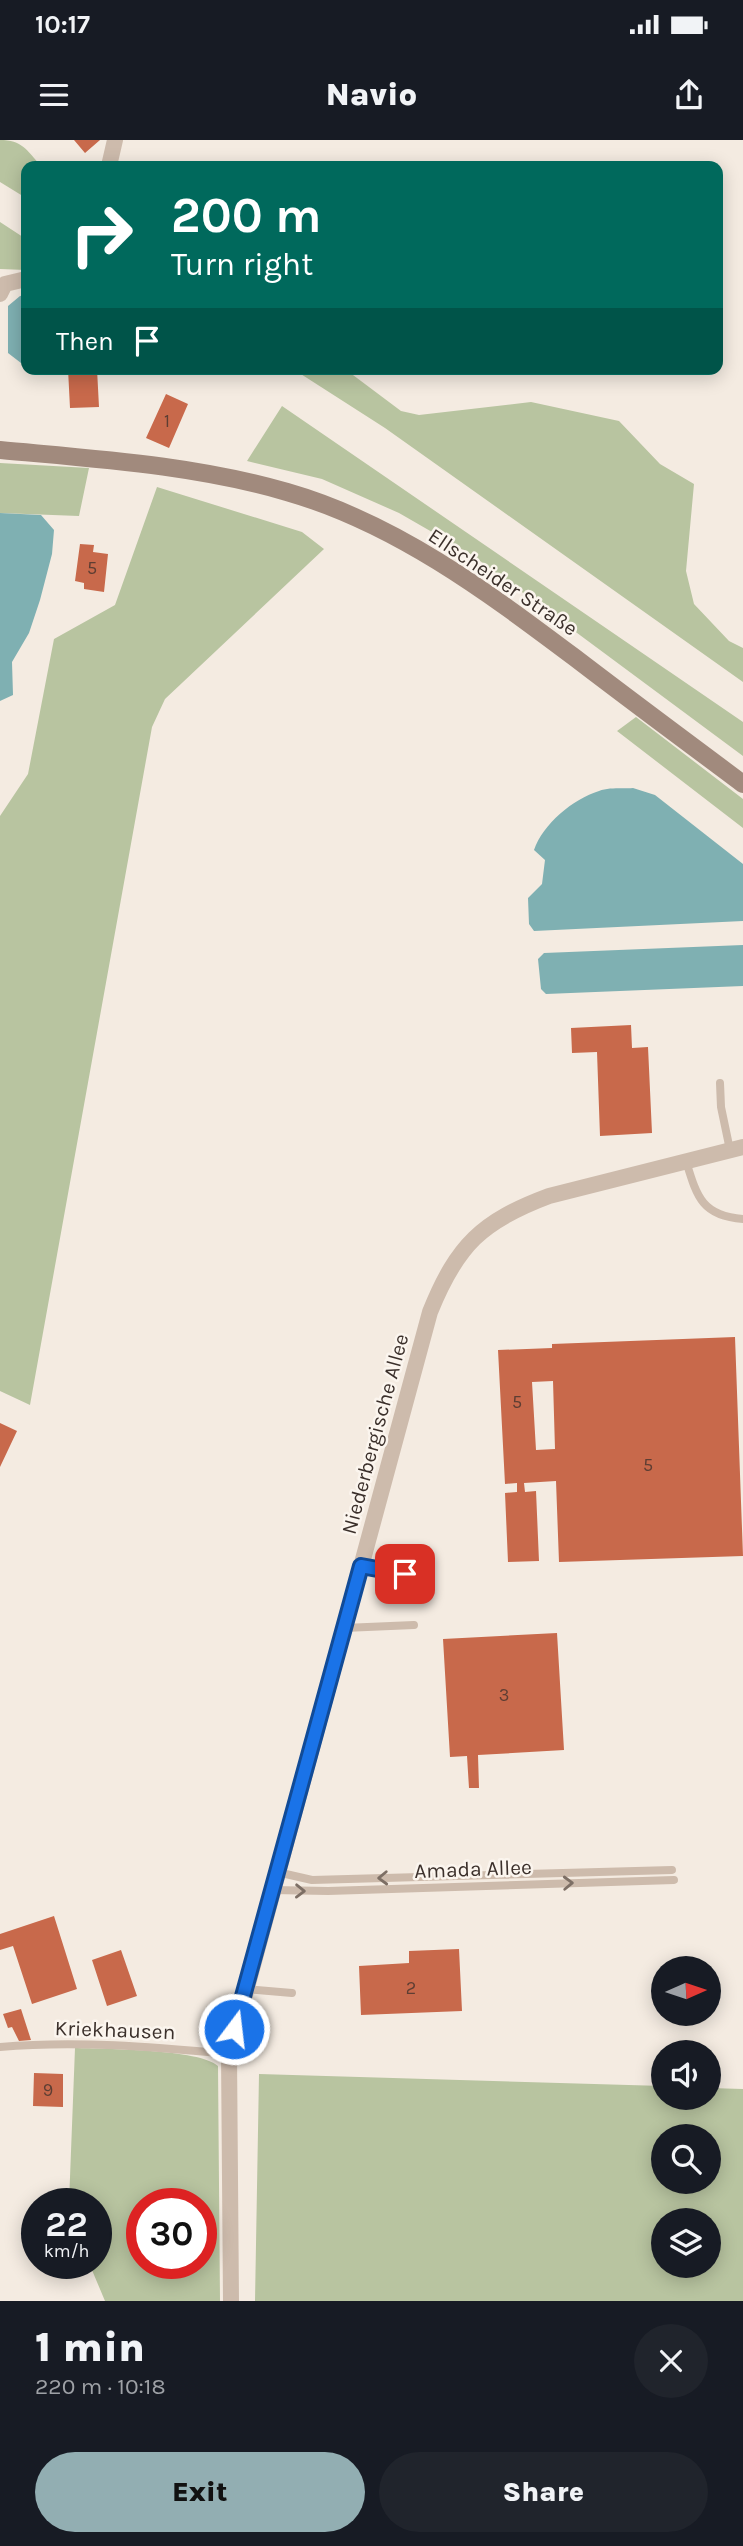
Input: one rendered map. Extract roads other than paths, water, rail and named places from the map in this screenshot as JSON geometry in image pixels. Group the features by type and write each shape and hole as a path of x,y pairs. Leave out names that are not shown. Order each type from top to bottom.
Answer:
{"street":[{"path":"110,161 115,140"},
{"path":"0,295 5,284 21,280"},
{"name":"Ellscheider Straße","path":"0,450 214,474 301,497 389,534 463,576 743,784"},
{"name":"Niederbergische Allee","path":"231,2301 229,2054 430,1312 446,1275 466,1246 493,1222 522,1205 737,1149"}],"lane":[{"path":"720,1083 721,1107 737,1149"},
{"path":"686,1161 700,1200 711,1212 724,1218 743,1219"},
{"path":"361,1566 405,1574"},
{"path":"344,1628 414,1625"},
{"name":"Amada Allee","path":"277,1872 312,1880 672,1870"},
{"name":"Amada Allee","path":"272,1890 328,1891 674,1880"},
{"path":"246,1989 292,1993"},
{"name":"Kriekhausen","path":"0,2047 36,2044 131,2045 229,2054"}],"water":[{"path":"20,296 21,363 8,353 8,306"},
{"path":"0,513 41,515 54,530 52,554 40,600 29,633 12,662 13,695 0,701"},
{"path":"633,788 655,795 743,864 743,921 534,931 529,924 528,898 542,884 545,860 534,850 544,831 569,806 589,795 607,789"},
{"path":"743,945 743,986 546,994 541,989 538,959 544,953"}]}
